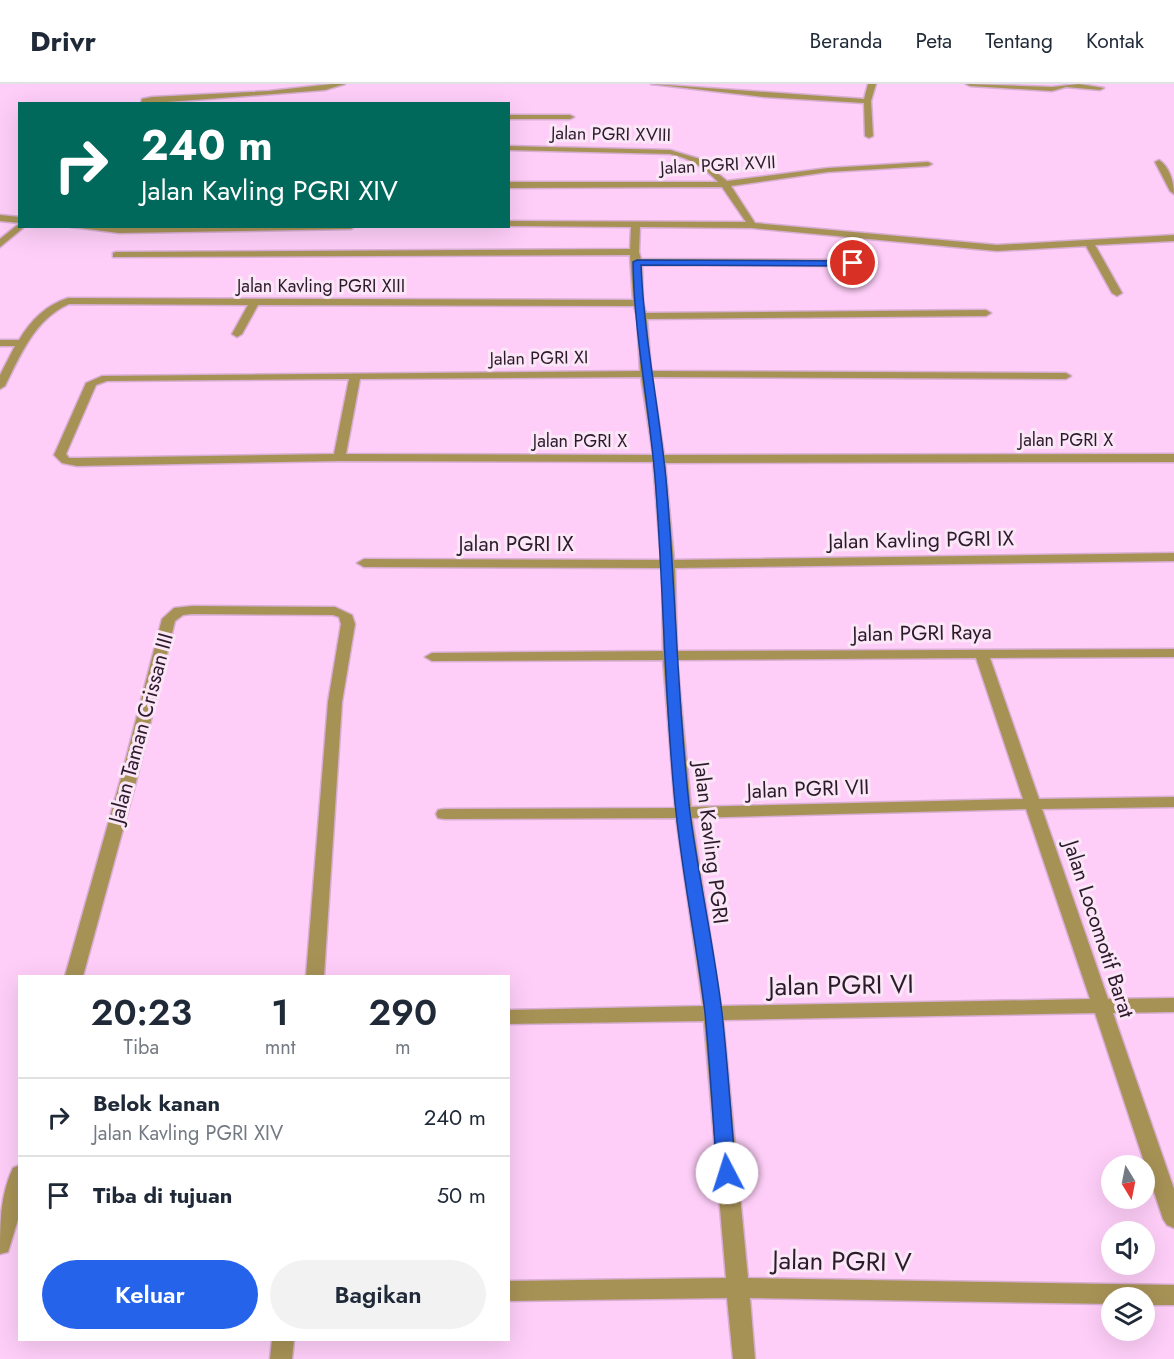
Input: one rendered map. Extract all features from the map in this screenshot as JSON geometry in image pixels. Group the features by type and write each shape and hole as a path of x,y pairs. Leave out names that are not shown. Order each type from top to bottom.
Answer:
{"street":[{"path":"231,84 238,94"},
{"path":"145,102 152,99 325,88 341,84"},
{"path":"655,84 765,95 867,101"},
{"path":"765,95 772,84"},
{"path":"869,136 867,101 872,84"},
{"path":"970,84 1052,89 1066,85 1100,88"},
{"path":"266,102 269,93"},
{"path":"510,117 570,117"},
{"name":"Jalan PGRI XVIII","path":"510,148 679,153 698,160 727,184 753,225"},
{"path":"1159,162 1174,191"},
{"name":"Jalan PGRI XVII","path":"510,185 727,184 776,179 809,172 880,165 928,164"},
{"path":"0,218 18,220"},
{"path":"510,224 753,225 997,248 1174,238"},
{"name":"Jalan Kavling PGRI","path":"636,225 636,257 646,374 659,459 668,564 670,657 683,813 713,1012 744,1359"},
{"path":"0,244 18,228"},
{"path":"1089,243 1117,293"},
{"path":"116,255 636,257 853,263"},
{"name":"Jalan Kavling PGRI XIII","path":"0,386 22,343 47,311 68,301 986,313"},
{"path":"237,334 254,303"},
{"path":"0,343 22,343"},
{"name":"Jalan PGRI XI","path":"60,455 91,384 99,379 117,377 646,374 1066,376"},
{"path":"339,457 355,377"},
{"name":"Jalan PGRI X","path":"60,455 66,461 77,462 339,457 1174,458"},
{"name":"Jalan Kavling PGRI IX","path":"668,564 1174,557"},
{"name":"Jalan PGRI IX","path":"364,563 668,564"},
{"name":"Jalan Taman Crissan III","path":"74,975 129,778 169,619 179,611 192,610 334,611 345,615 348,624 335,702 315,975"},
{"name":"Jalan Locomotif Barat","path":"981,653 1174,1219"},
{"name":"Jalan PGRI Raya","path":"432,657 1174,653"},
{"name":"Jalan PGRI VII","path":"444,814 683,813 1174,802"},
{"name":"Jalan PGRI VI","path":"510,1017 1174,1005"},
{"path":"0,1245 18,1181"},
{"name":"Jalan PGRI V","path":"510,1291 736,1288 1174,1295"},
{"path":"281,1359 283,1341"}],"route":[{"path":"727,1173 713,1012 683,813 670,657 668,564 659,459 646,374 642,316 638,303 637,262 853,263"}]}
